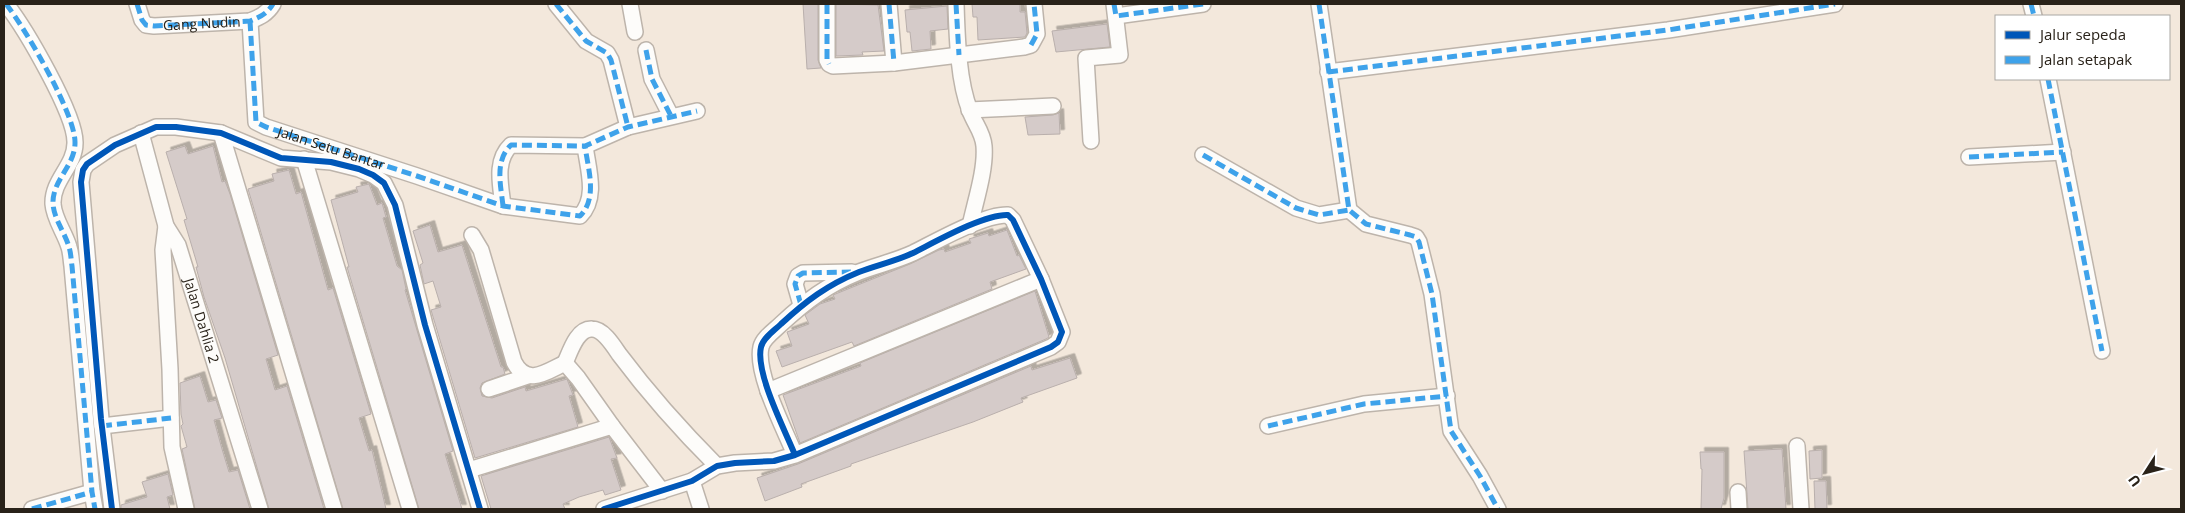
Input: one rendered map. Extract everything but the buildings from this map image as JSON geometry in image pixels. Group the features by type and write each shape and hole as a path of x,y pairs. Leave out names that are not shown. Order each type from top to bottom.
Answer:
{"street":[{"path":"6,4 50,78 72,124 75,144 71,161 55,188 53,204 69,246 76,294 95,509"},
{"name":"Gang Nudin","path":"137,4 142,20 146,25 250,21 261,17 269,11 273,4"},
{"path":"556,4 586,42 607,54 611,60 628,127"},
{"path":"630,4 635,32"},
{"path":"827,4 827,60 833,66 894,63 959,56 1031,45 1037,34 1034,4"},
{"path":"889,4 894,63"},
{"path":"956,4 959,56 969,110 984,139 979,186 970,226"},
{"path":"1092,141 1086,58 1120,55 1115,10 1203,4"},
{"path":"1319,4 1349,210 1366,224 1416,237 1419,242 1432,294 1451,431 1480,476 1498,509"},
{"path":"1328,72 1668,30 1835,4"},
{"name":"Jalan Setu Bantar","path":"250,21 256,122 266,127 503,206"},
{"path":"646,50 652,79 671,116"},
{"path":"2048,80 2102,351"},
{"path":"969,110 1053,106"},
{"path":"586,146 591,192 587,209 580,216 503,206 499,173 504,151 511,145 586,146 628,127 698,111"},
{"path":"112,509 102,426 81,182 83,170 94,157 156,127 176,127 221,133 281,158 331,162 373,175 384,183 395,205 425,325 480,509"},
{"name":"Jalan Dahlia 2","path":"141,133 166,226 178,245 260,509"},
{"path":"221,133 334,509"},
{"path":"1969,157 2063,152"},
{"path":"1203,155 1296,208 1319,215 1349,210"},
{"path":"304,159 410,509"},
{"path":"604,509 692,481 717,466 735,463 774,462 795,455 1051,347 1058,342 1062,332 1017,225 1008,215 999,216 970,226 907,255 861,271 813,296 801,305 762,345 762,364 768,391 795,455"},
{"path":"166,226 163,250 170,369 172,448 186,509"},
{"path":"472,236 481,250 514,362 519,372 528,376"},
{"path":"801,305 794,284 798,276 803,273 861,271"},
{"path":"768,391 1041,279"},
{"path":"488,389 528,376 541,375 565,363 582,333 587,329 598,330 610,342 637,378 682,431 717,466"},
{"path":"565,363 662,491"},
{"path":"1268,426 1364,404 1447,396"},
{"path":"102,426 171,418"},
{"path":"469,470 612,426"},
{"path":"1797,446 1800,509"},
{"path":"692,481 701,509"},
{"path":"32,509 92,492"},
{"path":"1738,492 1739,509"}],"marked path":[{"path":"6,4 48,72 59,93 73,130 74,151 56,188 53,204 55,215 71,254 95,509"},
{"path":"137,4 142,20 146,25 154,26 250,21 263,15 273,4"},
{"path":"556,4 586,41 607,53 611,60 628,127"},
{"path":"827,4 827,60 829,64"},
{"path":"889,4 894,63"},
{"path":"956,4 959,55"},
{"path":"1031,45 1037,34 1034,4"},
{"path":"1114,4 1116,16 1203,4"},
{"path":"1319,4 1349,210 1366,224 1416,237 1419,242 1432,294 1451,431 1480,476 1498,509"},
{"path":"1328,72 1668,30 1835,4"},
{"path":"2031,4 2034,15"},
{"path":"250,21 256,122 266,127 503,206 580,216 586,209 590,192 585,146"},
{"path":"646,50 652,79 671,116"},
{"path":"2048,80 2102,351"},
{"path":"503,206 500,166 502,158 511,145 585,146 628,127 697,111"},
{"path":"1969,157 2063,152"},
{"path":"1203,155 1296,208 1319,215 1349,210"},
{"path":"801,305 795,284 798,276 803,273 851,272"},
{"path":"1268,426 1364,404 1447,396"},
{"path":"102,426 171,418"},
{"path":"32,509 92,492"}],"cycle path":[{"path":"112,509 101,419 81,182 83,170 87,164 115,145 156,127 176,127 221,133 281,158 331,162 359,169 373,175 384,183 395,205 425,325 480,509"},
{"path":"604,509 692,481 717,466 774,461 795,455 1051,347 1058,342 1062,332 1041,279 1013,220 1008,215 986,219 973,224 907,256 859,272 837,282 808,301 767,337 761,347 762,371 766,386 795,455"}]}
